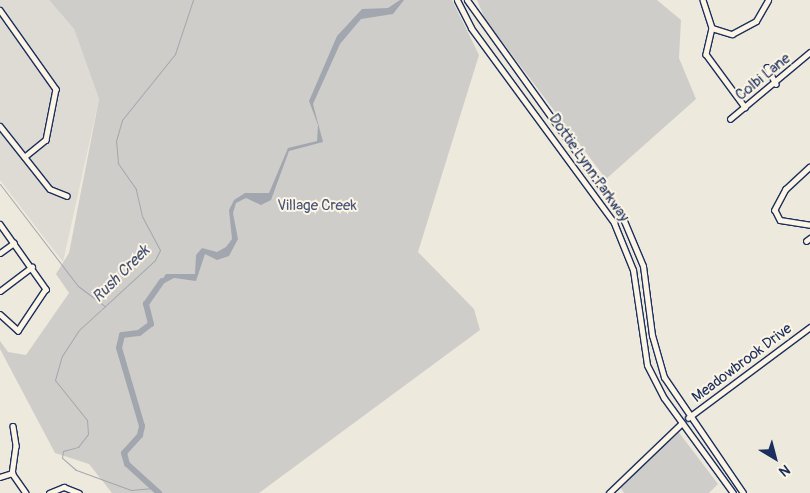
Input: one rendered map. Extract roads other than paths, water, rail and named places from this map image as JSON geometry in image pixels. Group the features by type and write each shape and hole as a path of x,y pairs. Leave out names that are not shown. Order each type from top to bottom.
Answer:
{"main road":[{"name":"Dottie Lynn Parkway","path":"457,0 471,28 597,197 630,259 647,365 664,398 722,476 732,493"},
{"name":"Dottie Lynn Parkway","path":"468,0 480,22 605,191 632,236 646,282 656,352 664,377 688,418"},
{"path":"471,28 480,22"},
{"path":"597,197 605,191"},
{"path":"664,398 680,417 688,418 744,493"},
{"path":"722,476 728,471"}],"street":[{"path":"703,0 712,28 706,54 745,107"},
{"path":"712,28 726,34 740,32 756,21 768,0"},
{"path":"0,10 56,89 46,140 25,157"},
{"name":"Colbi Lane","path":"730,119 776,84 810,52"},
{"path":"767,68 776,84"},
{"path":"0,126 50,189 67,196"},
{"path":"810,167 786,189 775,210 780,220 810,225"},
{"path":"0,224 32,267 46,292 26,322 13,331 0,315"},
{"path":"0,253 14,242"},
{"path":"0,291 32,267"},
{"name":"Meadowbrook Drive","path":"688,418 810,327"},
{"path":"609,493 682,423"},
{"path":"13,426 16,446 12,473 26,493"},
{"path":"0,477 12,473"},
{"path":"50,493 64,487 79,493"},
{"path":"614,488 618,493"}],"waterway":[{"name":"Rush Creek","path":"153,488 131,490 76,470 62,458 63,451 78,447 88,434 87,420 55,380 62,356 79,330 155,260 160,250 142,216 136,189 118,163 116,141 122,120 175,54 193,0"},
{"path":"0,184 78,286 105,306"},
{"name":"Village Creek","path":"159,493 127,464 124,453 140,435 142,426 119,348 122,335 139,333 151,324 146,304 162,281"}]}
